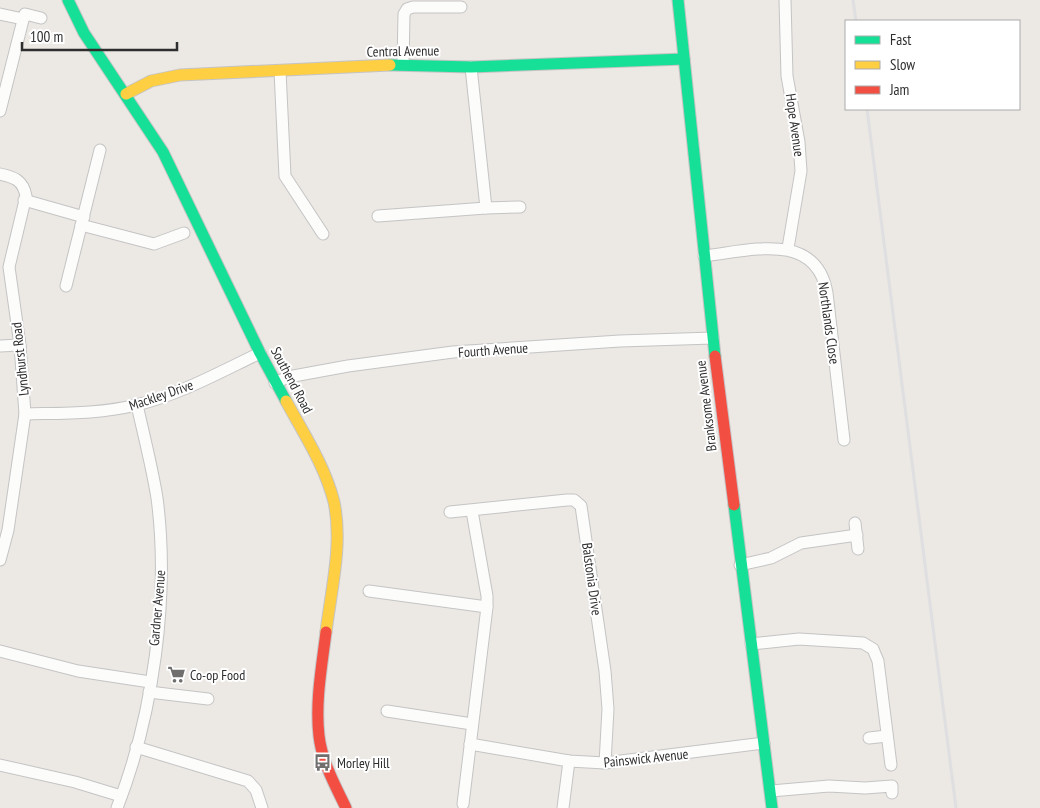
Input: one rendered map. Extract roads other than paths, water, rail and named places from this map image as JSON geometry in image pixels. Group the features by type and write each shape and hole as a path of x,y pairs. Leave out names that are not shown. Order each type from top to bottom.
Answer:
{"street":[{"name":"Southend Road","path":"68,0 84,33 163,152 182,187 260,353 323,469 334,503 337,547 320,679 319,736 322,756 346,808"},
{"name":"Branksome Avenue","path":"678,0 713,338 772,808"},
{"name":"Hope Avenue","path":"785,0 787,76 799,142 801,172 788,248"},
{"path":"403,64 404,14 407,9 412,7 462,7"},
{"path":"0,14 23,19"},
{"path":"0,111 25,14 41,18"},
{"name":"Central Avenue","path":"126,94 151,81 180,75 403,64 471,66 684,59"},
{"path":"471,66 486,208"},
{"path":"280,71 284,176 323,234"},
{"path":"66,286 100,150"},
{"path":"0,174 17,179 25,189 24,200 154,244 184,233"},
{"name":"Lyndhurst Road","path":"0,560 25,414 20,346 9,267 24,200"},
{"path":"378,216 520,207"},
{"path":"704,256 771,248 788,248"},
{"name":"Northlands Close","path":"788,248 804,256 818,270 824,281 844,440"},
{"name":"Fourth Avenue","path":"276,383 288,377 348,366 444,353 620,341 713,338"},
{"path":"0,346 20,346"},
{"name":"Mackley Drive","path":"25,414 96,412 137,405 177,391 260,353"},
{"name":"Gardner Avenue","path":"117,808 136,747 150,687 160,602 160,543 157,497 137,405"},
{"name":"Balstonia Drive","path":"450,512 567,500 574,500 582,506 605,670 608,709 605,763"},
{"path":"463,804 487,607 487,596 472,511"},
{"path":"855,523 858,549"},
{"path":"740,565 771,558 801,543 857,535"},
{"path":"369,591 487,607"},
{"path":"751,644 799,639 863,644 873,649 878,661 891,765"},
{"path":"0,651 78,671 208,699"},
{"path":"387,711 472,724"},
{"path":"869,738 887,736"},
{"name":"Painswick Avenue","path":"470,744 569,761 605,763 764,744"},
{"path":"136,747 248,781 256,790 262,808"},
{"path":"563,808 569,761"},
{"path":"0,765 75,782 121,796"},
{"path":"771,791 829,786 865,788 892,786 892,793"}],"railway":[{"path":"853,0 856,20"},
{"path":"867,110 956,808"}],"place":[{"name":"Co-op Food","path":"176,675"},
{"name":"Morley Hill","path":"323,763"}]}
